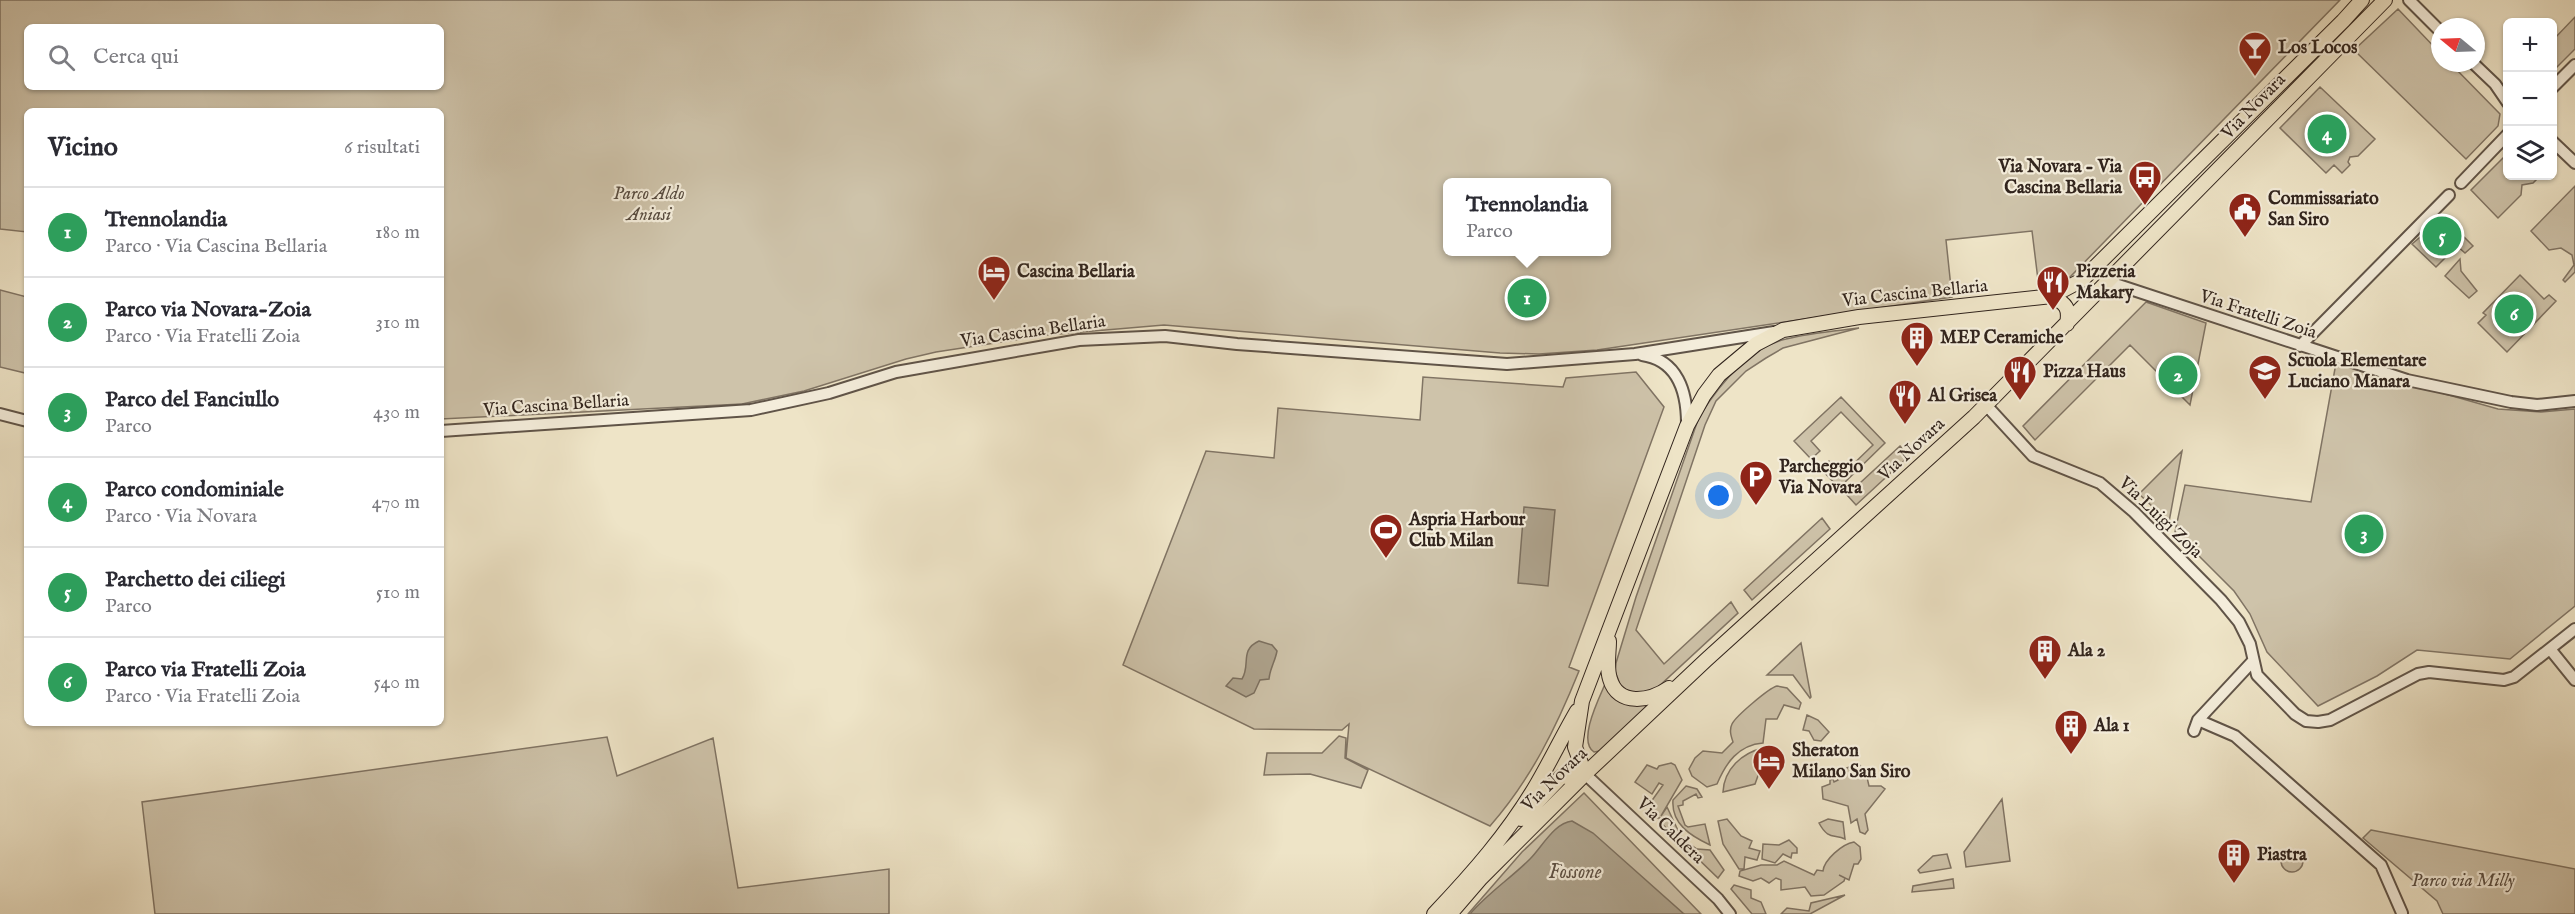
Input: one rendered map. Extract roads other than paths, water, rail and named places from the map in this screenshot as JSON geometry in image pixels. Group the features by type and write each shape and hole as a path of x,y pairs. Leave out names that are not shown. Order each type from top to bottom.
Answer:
{"main road":[{"name":"Via Novara","path":"2052,296 2092,272 2361,0"},
{"name":"Via Novara","path":"1450,914 1481,878 1585,774 1706,660 1862,521 1986,405 2385,0"},
{"path":"2052,296 2064,303 2068,310 2067,324"},
{"name":"Via Cascina Bellaria","path":"1582,701 1687,426 1704,394 1719,375 1756,344 1783,330 1859,317 2052,296"},
{"path":"1609,630 1609,675 1614,689 1626,698 1646,699 1662,693 1706,660"},
{"name":"Via Novara","path":"1434,914 1492,849 1536,785 1582,701"},
{"path":"1492,849 1561,777 1585,774 1575,747 1582,701"}],"street":[{"path":"2409,0 2431,22"},
{"path":"2557,84 2575,66"},
{"path":"2482,72 2503,90"},
{"path":"2495,84 2503,96"},
{"path":"2461,183 2503,139"},
{"path":"2557,146 2575,163"},
{"path":"2300,346 2449,195"},
{"name":"Via Fratelli Zoia","path":"2109,282 2407,380 2511,402 2537,405 2575,400"},
{"name":"Via Cascina Bellaria","path":"444,431 751,410 819,396 896,372 1079,340 1165,336 1237,344 1507,364 1635,354 1783,330"},
{"name":"Via Cascina Bellaria","path":"1635,354 1659,360 1676,374 1684,391 1687,426"},
{"name":"Via Luigi Zoja","path":"1986,405 2033,456 2100,483 2134,512 2221,600 2239,622 2250,644 2252,662 2257,675 2295,714 2306,721 2330,720 2418,674 2429,672 2504,680 2514,677 2575,629"},
{"path":"0,414 24,420"},
{"path":"2550,649 2575,680"},
{"path":"2252,662 2196,725 2235,736 2381,865 2402,913"},
{"name":"Via Caldera","path":"1585,774 1718,898 1730,914"}],"water":[{"path":"1524,507 1555,510 1548,586 1518,583"},
{"path":"1259,641 1272,645 1277,651 1269,679 1260,680 1254,693 1246,697 1226,686 1233,678 1242,679 1247,653"},
{"name":"Fossone","path":"1572,821 1593,833 1684,914 1470,914 1530,859 1554,831"}],"place":[{"name":"Los Locos","path":"2255,77"},
{"name":"Parco condominiale","path":"2327,134"},
{"name":"Via Novara - Via Cascina Bellaria","path":"2145,206"},
{"name":"Parchetto dei ciliegi","path":"2442,236"},
{"name":"Commissariato San Siro","path":"2245,238"},
{"name":"Trennolandia","path":"1527,298"},
{"name":"Cascina Bellaria","path":"994,301"},
{"name":"Pizzeria Makary","path":"2053,311"},
{"name":"Parco via Fratelli Zoia","path":"2514,314"},
{"name":"MEP Ceramiche","path":"1917,367"},
{"name":"Parco via Novara-Zoia","path":"2178,375"},
{"name":"Scuola Elementare Luciano Manara","path":"2265,400"},
{"name":"Pizza Haus","path":"2020,401"},
{"name":"Al Grisea","path":"1905,425"},
{"name":"Parcheggio Via Novara","path":"1756,506"},
{"name":"Parco del Fanciullo","path":"2364,534"},
{"name":"Aspria Harbour Club Milan","path":"1386,559"},
{"name":"Ala 2","path":"2045,680"},
{"name":"Ala 1","path":"2071,755"},
{"name":"Sheraton Milano San Siro","path":"1769,790"},
{"name":"Piastra","path":"2234,884"}],"park label":[{"name":"Parco Aldo Aniasi","path":"649,204"},
{"name":"Parco via Milly","path":"2463,881"}]}
